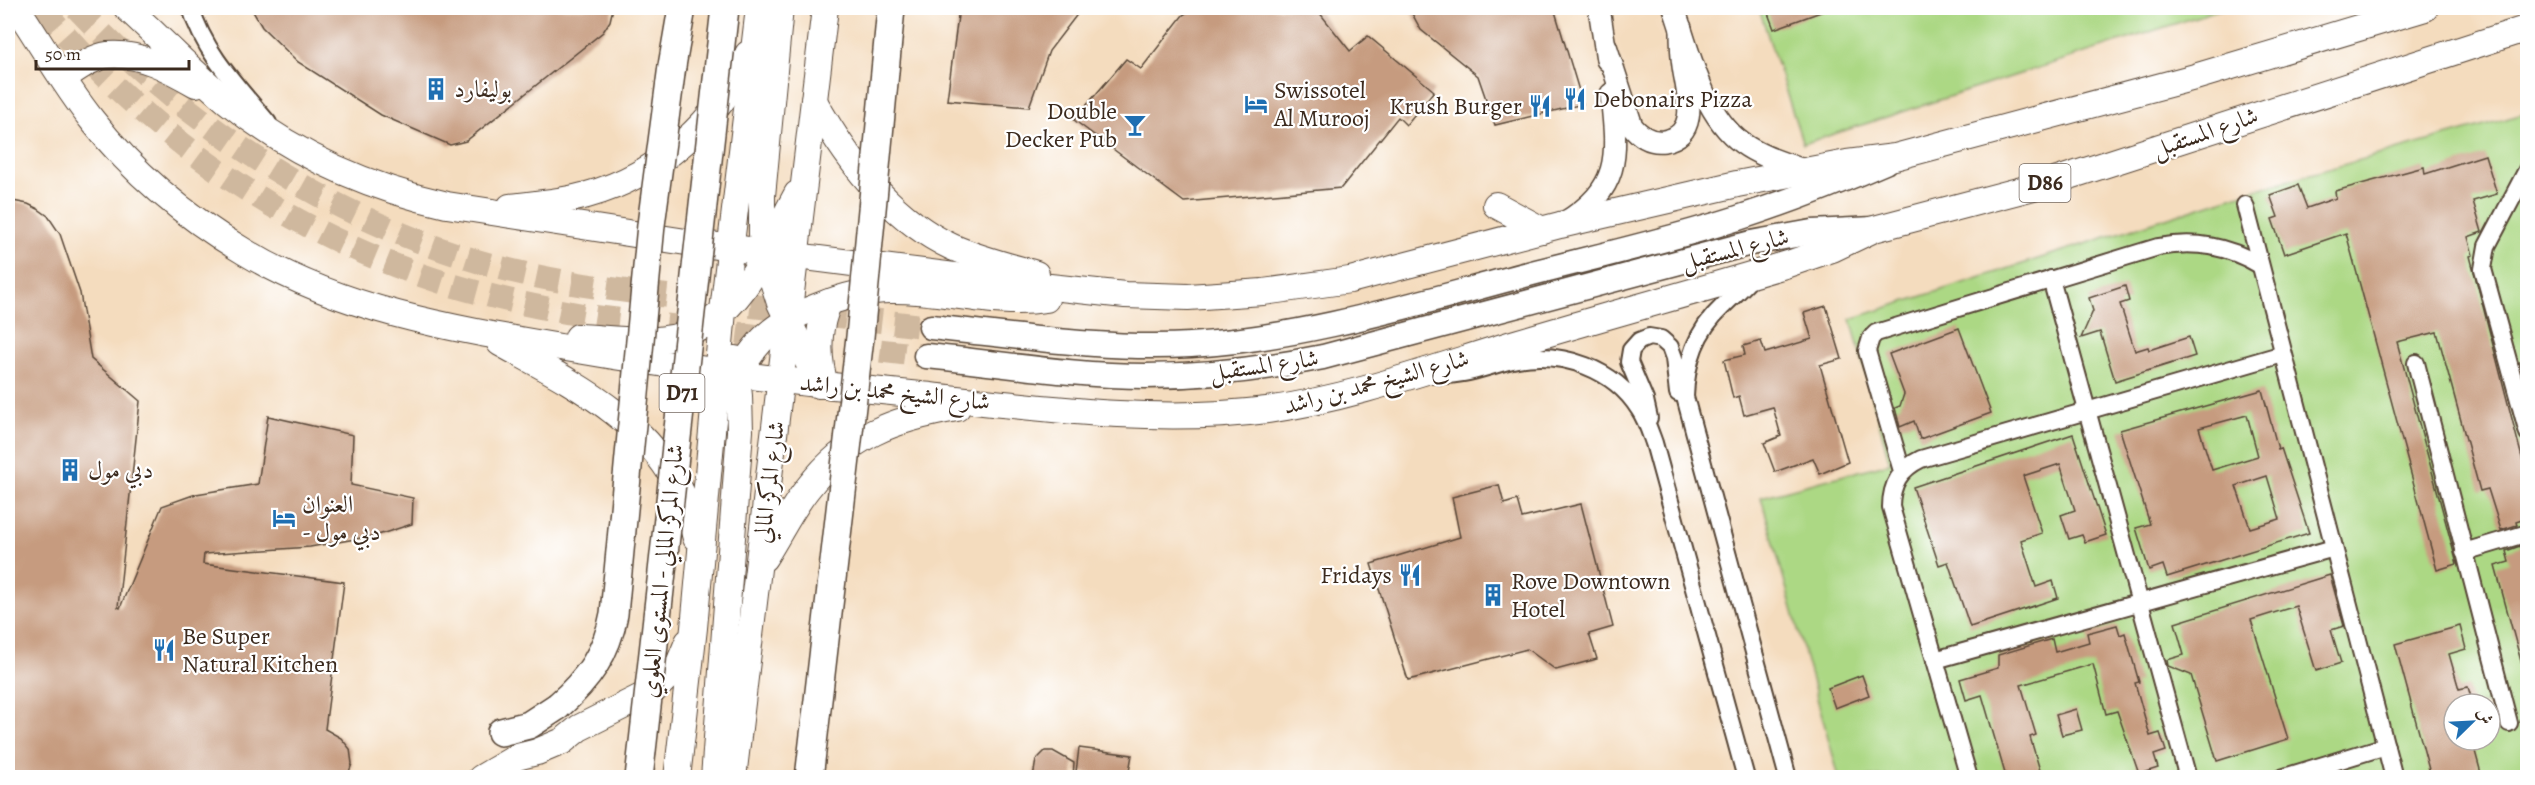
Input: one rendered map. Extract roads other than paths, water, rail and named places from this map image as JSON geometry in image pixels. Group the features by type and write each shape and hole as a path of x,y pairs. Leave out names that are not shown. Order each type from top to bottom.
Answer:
{"highway":[{"path":"501,732 529,725 558,706 596,666 608,641 614,614 655,183 682,8"},
{"name":"شارع المركز المالي - المستوى العلوي","path":"639,777 725,8"},
{"path":"809,777 860,337 891,8"}],"main road":[{"name":"شارع الشيخ محمد بن راشد","path":"17,8 91,119 136,171 204,226 246,253 291,276 386,312 435,325 662,365 781,380 1126,415 1218,415 1309,402 1421,372 1755,274 1832,249 1874,229"},
{"path":"127,8 228,101 282,140 312,158 378,187 421,200 680,241 986,280 1146,296 1188,297 1306,287 1393,270 1551,228 1737,184 1847,162 1895,157"},
{"name":"D71","path":"678,777 713,418 728,373 723,311 759,8"},
{"path":"780,8 761,215 765,252 774,286 788,318 824,385"},
{"name":"شارع المركز المالي","path":"734,777 825,8"},
{"name":"شارع المستقبل","path":"931,327 1102,345 1145,346 1232,342 1360,319 1727,221 1791,200 1895,157 2195,77 2425,8"},
{"name":"شارع المستقبل","path":"926,356 1143,376 1189,375 1279,366 1334,354 1751,243 1812,232 1874,229 2055,180 2528,28"},
{"path":"482,211 586,195 638,175 661,161 706,120 726,94 743,65 756,34"},
{"path":"63,78 88,62 108,55 136,57 170,69 228,101"},
{"path":"814,101 833,136 857,168 886,199 932,235 971,255 1094,291"},
{"path":"764,177 770,196 782,201 788,199 804,181"},
{"path":"484,334 667,339 692,334 704,328 740,294 804,181"},
{"path":"1496,205 1551,228"},
{"path":"680,241 704,270 723,311"},
{"path":"667,339 682,317 689,291 686,264 680,241"},
{"path":"714,777 741,431 728,373 758,343 788,318 853,294 892,290 1014,301 1040,300 1094,291"},
{"path":"824,385 819,349 820,330 829,302"},
{"path":"484,334 600,401 641,434 673,476 685,500 700,553"},
{"path":"760,566 807,489 828,465 852,445 879,429 908,417 987,402"},
{"path":"710,449 721,426 725,423 735,423 741,431"},
{"path":"482,777 517,757 537,752 563,741 579,728 652,691 678,666 694,628"}],"street":[{"path":"191,8 196,24 212,53 282,140"},
{"path":"1551,228 1584,209 1610,173 1615,159 1616,143 1606,46 1599,8"},
{"path":"1674,8 1711,108 1730,133 1755,152 1806,171"},
{"path":"1606,46 1632,126 1640,135 1652,140 1664,141 1680,132 1690,115 1683,66 1681,28"},
{"path":"2528,168 2487,246 2483,269 2524,410 2528,433"},
{"path":"2245,205 2394,777"},
{"path":"1902,471 1867,351 1871,338 1882,329 2175,244 2193,243 2220,247 2245,256 2260,265"},
{"path":"1755,274 1708,321 1697,338 1689,357 1685,377 1685,397 1788,777"},
{"path":"2051,279 2187,777"},
{"path":"1693,433 1676,387 1674,358 1670,347 1661,339 1649,337 1639,341 1631,350 1629,362 1646,400 1654,443 1746,777"},
{"path":"1969,777 1891,507 1893,488 1902,471 1921,459 2283,354"},
{"path":"1421,372 1458,375 1518,359 1541,357 1564,359 1607,376 1625,391 1640,409 1654,443"},
{"path":"2416,363 2509,723"},
{"path":"2464,552 2528,533"},
{"path":"1935,660 2334,549"},
{"path":"2281,777 2386,746"}],"tunnel":[{"path":"42,8 83,54 127,97 174,137 224,174 276,208 330,237 387,262 482,294 576,314 926,356"},
{"path":"77,8 122,53 169,94 219,132 271,167 325,198 382,226 440,249 501,268 576,283 931,327"}],"place":[{"name":"بوليفارد","path":"436,89"},
{"name":"Debonairs Pizza","path":"1575,99"},
{"name":"Swissotel Al Murooj","path":"1256,104"},
{"name":"Krush Burger","path":"1540,106"},
{"name":"Double Decker Pub","path":"1135,125"},
{"name":"دبي مول","path":"70,470"},
{"name":"العنوان - دبي مول","path":"284,518"},
{"name":"Fridays","path":"1410,575"},
{"name":"Rove Downtown Hotel","path":"1493,595"},
{"name":"Be Super Natural Kitchen","path":"164,650"}]}
